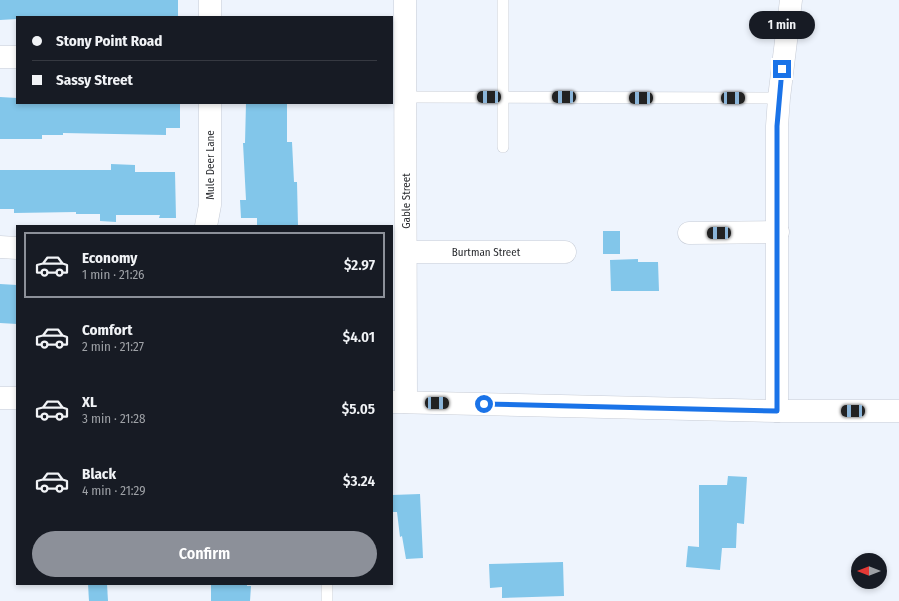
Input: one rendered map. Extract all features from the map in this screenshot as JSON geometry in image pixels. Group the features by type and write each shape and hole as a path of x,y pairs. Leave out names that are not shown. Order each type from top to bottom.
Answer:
{"street":[{"path":"210,0 210,16"},
{"name":"Gable Street","path":"399,402 406,252 405,0"},
{"path":"777,411 778,98 791,0"},
{"path":"0,57 16,57"},
{"name":"Mule Deer Lane","path":"206,225 210,205 210,104"},
{"path":"689,233 778,232"},
{"path":"0,247 16,248"},
{"name":"Burtman Street","path":"406,252 565,252"},
{"path":"0,398 16,398"},
{"path":"399,402 777,411 899,411"}],"lane":[{"path":"503,0 503,147"},
{"path":"405,97 778,98"},
{"path":"327,585 327,601"}],"building":[{"path":"0,0 178,0 178,16 16,16 16,19 0,20"},
{"path":"0,97 16,98 16,104 180,104 180,128 166,128 166,135 63,133 63,135 42,135 42,139 0,139"},
{"path":"246,104 287,104 287,142 292,142 294,182 297,182 298,225 257,225 257,218 241,218 240,200 246,200 243,143 245,143"},
{"path":"111,164 135,165 135,172 175,172 176,218 159,218 160,215 116,215 116,222 100,221 100,214 76,214 76,212 14,213 14,209 0,209 0,170 111,170"},
{"path":"603,231 620,231 620,254 603,254"},
{"path":"638,259 638,262 658,262 659,291 611,291 610,260"},
{"path":"0,284 16,285 16,324 0,323"},
{"path":"728,476 747,477 744,524 737,523 736,548 722,548 720,570 686,567 688,546 699,547 699,485 727,485"},
{"path":"420,494 423,558 406,559 402,536 400,537 397,512 393,512 393,495"},
{"path":"563,562 564,596 502,598 502,587 490,588 489,564"},
{"path":"88,585 107,585 108,601 89,601"},
{"path":"211,585 251,586 250,601 211,601"}],"route":[{"path":"484,404 777,411 777,126 778,98 782,69"}]}
